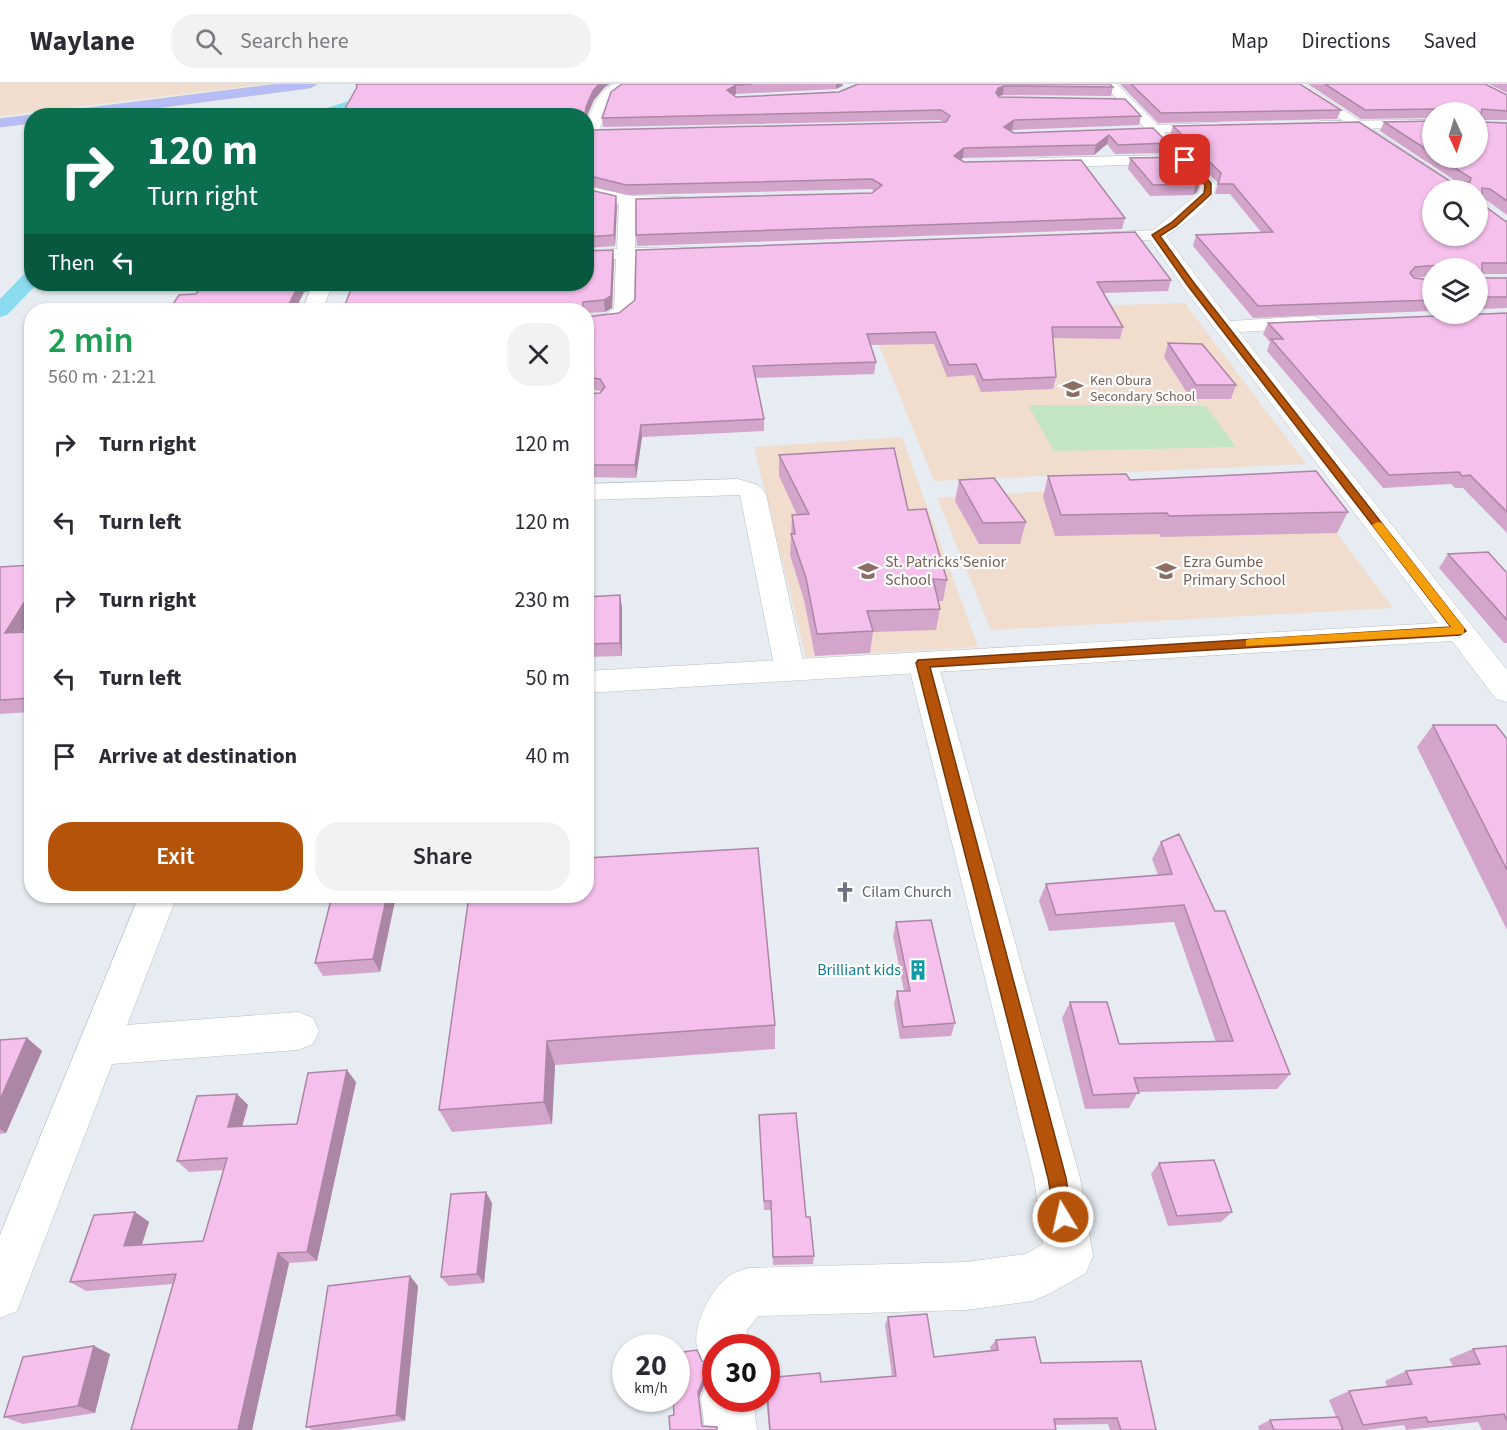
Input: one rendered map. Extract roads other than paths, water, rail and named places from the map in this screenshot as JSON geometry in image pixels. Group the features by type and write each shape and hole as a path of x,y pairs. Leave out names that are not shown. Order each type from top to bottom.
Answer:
{"main road":[{"path":"118,108 310,84"},
{"path":"0,123 24,120"}],"street":[{"path":"594,128 599,110 608,94 624,84"},
{"path":"1073,238 1156,235 1174,225 1207,194 1208,185 1110,84"},
{"path":"1295,84 1442,180"},
{"path":"1106,102 1127,102"},
{"path":"1303,126 1355,123 1422,124"},
{"path":"1134,132 1236,127"},
{"path":"1019,164 1186,161"},
{"path":"594,194 627,202 704,201"},
{"path":"594,320 613,319 620,316 624,310 627,202"},
{"path":"1156,235 1507,691"},
{"path":"594,255 697,252"},
{"path":"1225,327 1329,322"},
{"path":"594,492 738,487 749,490 753,494 790,670"},
{"path":"594,682 1460,631"},
{"path":"722,1334 728,1310 748,1292 966,1286 1032,1277 1069,1256 1057,1178 923,663"},
{"path":"0,1294 155,903"},
{"path":"99,1046 298,1031"},
{"path":"729,1412 731,1430"}],"waterway":[{"path":"341,108 417,84"},
{"path":"0,311 24,286"}],"place":[{"name":"Ken Obura Secondary School","path":"1073,389"},
{"name":"St. Patricks'Senior School","path":"868,571"},
{"name":"Ezra Gumbe Primary School","path":"1166,571"},
{"name":"Cilam Church","path":"845,892"},
{"name":"Brilliant kids","path":"918,970"}]}
